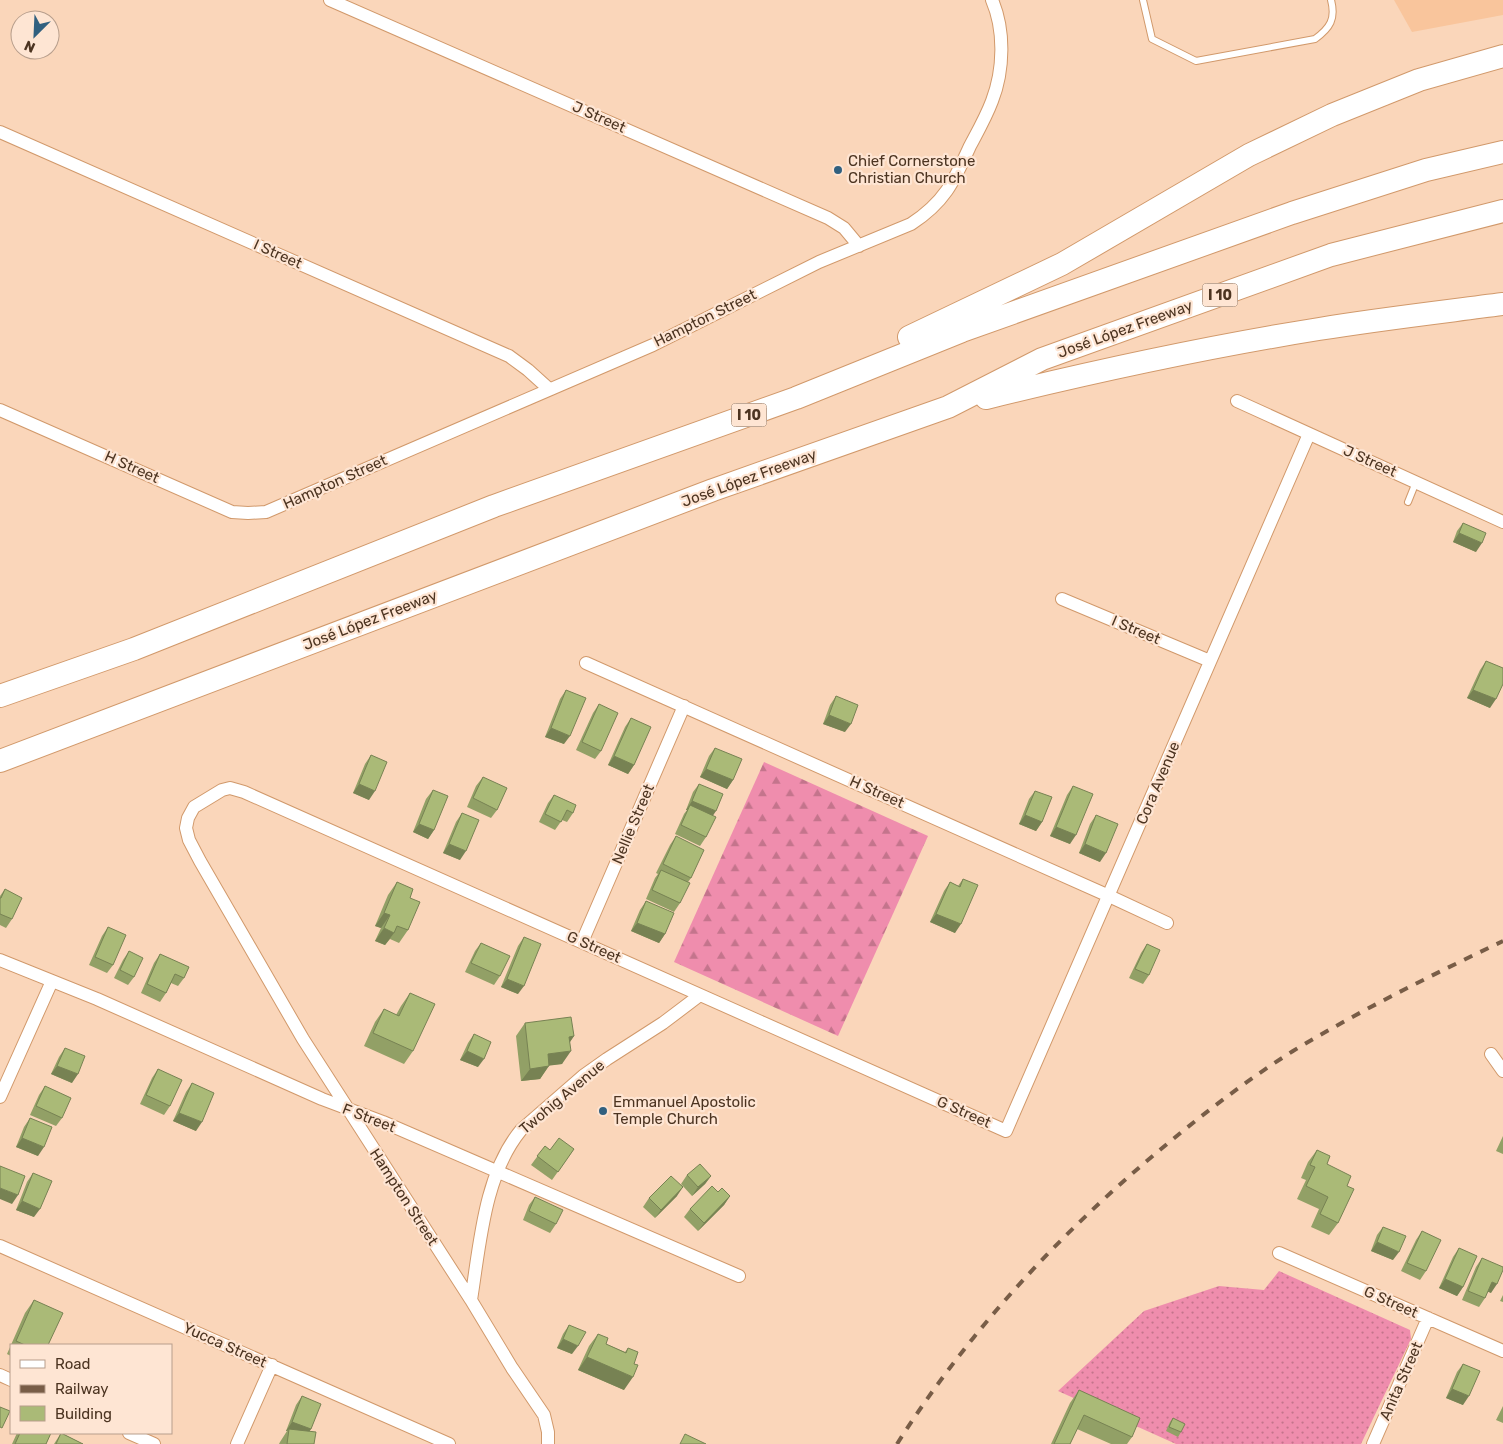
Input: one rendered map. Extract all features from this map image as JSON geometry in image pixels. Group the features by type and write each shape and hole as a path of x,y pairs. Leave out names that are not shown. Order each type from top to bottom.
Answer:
{"highway":[{"path":"815,390 903,339 1062,264 1249,155 1332,115 1419,80 1503,56"},
{"name":"I 10","path":"0,696 134,648 494,506 815,390 962,331 1292,213 1426,170 1503,152"},
{"name":"José López Freeway","path":"0,761 713,490 948,407 1042,359 1331,255 1503,211"},
{"path":"948,407 1082,374 1200,350 1320,329 1503,304"}],"street":[{"name":"J Street","path":"330,0 828,218 844,228 859,246"},
{"name":"Hampton Street","path":"266,512 653,345 819,262 911,224 925,215 940,201 952,184 992,101 1001,62 998,14 992,0"},
{"name":"I Street","path":"0,132 510,356 549,389"},
{"name":"J Street","path":"1237,401 1503,522"},
{"name":"H Street","path":"0,410 232,512 248,514 266,512"},
{"name":"Cora Avenue","path":"1006,1131 1309,434"},
{"name":"I Street","path":"1062,599 1210,661"},
{"name":"H Street","path":"586,663 1167,923"},
{"name":"Nellie Street","path":"582,942 684,706"},
{"name":"G Street","path":"188,818 194,807 222,790 230,788 244,792 1006,1131"},
{"name":"Hampton Street","path":"188,818 186,828 189,840 200,861 303,1040 471,1300 512,1368 544,1415 548,1432 548,1444"},
{"name":"F Street","path":"0,960 97,999 322,1099 383,1122 739,1276"},
{"path":"0,1097 52,981"},
{"name":"Twohig Avenue","path":"471,1300 482,1231 496,1171 514,1139 521,1130 583,1076 663,1023 700,995"},
{"path":"1491,1054 1503,1071"},
{"name":"Yucca Street","path":"2,1251 272,1365 449,1444"},
{"name":"G Street","path":"1279,1252 1503,1351"},
{"name":"Anita Street","path":"1373,1444 1428,1318"},
{"path":"237,1444 272,1365"},
{"path":"131,1434 154,1444"}],"lane":[{"path":"1143,0 1152,39 1196,60 1315,38 1328,30 1334,12 1331,0"},
{"path":"1408,502 1416,482"}],"shaded area":[{"path":"1394,0 1503,0 1503,15 1412,32"}],"green space":[{"path":"764,762 928,836 838,1036 674,962"},
{"path":"1279,1271 1410,1330 1411,1339 1361,1444 1176,1444 1058,1391 1144,1311 1219,1286 1264,1290"}],"building":[{"path":"1463,523 1486,533 1482,543 1459,533"},
{"path":"1486,661 1503,668 1503,684 1496,699 1473,690"},
{"path":"566,690 586,698 570,736 551,728"},
{"path":"836,696 858,705 851,724 829,715"},
{"path":"599,704 618,713 601,751 582,742"},
{"path":"631,718 651,727 634,765 614,756"},
{"path":"715,748 742,759 733,780 706,769"},
{"path":"371,755 387,762 375,791 359,784"},
{"path":"483,777 507,788 497,810 473,798"},
{"path":"699,784 723,794 716,811 692,801"},
{"path":"1073,786 1093,794 1076,835 1056,827"},
{"path":"433,790 448,796 434,830 419,824"},
{"path":"1035,791 1052,797 1042,822 1025,815"},
{"path":"554,795 576,805 573,813 567,810 561,822 545,814"},
{"path":"690,805 716,817 706,837 681,825"},
{"path":"462,813 479,820 466,851 449,844"},
{"path":"1096,815 1118,824 1106,853 1085,844"},
{"path":"676,836 704,850 691,878 663,864"},
{"path":"661,870 690,883 680,903 652,890"},
{"path":"963,879 978,885 961,924 936,914 950,882 960,887"},
{"path":"397,882 413,889 410,898 420,902 408,930 397,926 394,933 384,928 390,915 384,913"},
{"path":"5,889 22,898 12,919 0,914 0,898"},
{"path":"646,901 674,913 665,934 637,923"},
{"path":"108,927 126,935 113,965 95,957"},
{"path":"524,937 541,944 524,986 507,979"},
{"path":"481,943 510,956 500,976 471,963"},
{"path":"1147,944 1160,950 1149,975 1135,969"},
{"path":"129,951 143,958 134,977 120,970"},
{"path":"160,954 189,967 184,978 175,974 166,993 147,984"},
{"path":"410,993 435,1004 413,1051 373,1033 384,1009 399,1016"},
{"path":"571,1017 574,1036 569,1037 571,1051 548,1054 549,1066 530,1069 525,1023"},
{"path":"474,1034 491,1042 484,1059 467,1051"},
{"path":"65,1048 85,1056 78,1074 57,1066"},
{"path":"158,1069 182,1080 170,1106 146,1095"},
{"path":"192,1083 214,1093 202,1122 179,1113"},
{"path":"45,1086 71,1098 62,1118 36,1106"},
{"path":"30,1118 52,1127 44,1147 22,1138"},
{"path":"559,1138 574,1149 558,1172 537,1156 545,1146 550,1150"},
{"path":"1317,1150 1330,1156 1327,1164 1351,1176 1347,1186 1354,1189 1338,1223 1320,1214 1328,1197 1306,1186 1315,1167 1310,1165"},
{"path":"700,1164 711,1176 698,1187 687,1175"},
{"path":"0,1166 25,1176 18,1195 0,1188"},
{"path":"33,1173 52,1181 40,1209 22,1201"},
{"path":"671,1176 683,1187 661,1210 649,1198"},
{"path":"712,1186 718,1192 722,1188 730,1196 704,1223 690,1209"},
{"path":"535,1197 563,1210 556,1224 529,1211"},
{"path":"1383,1227 1406,1236 1399,1252 1377,1242"},
{"path":"1422,1231 1441,1240 1426,1271 1407,1263"},
{"path":"1459,1248 1477,1256 1463,1287 1445,1279"},
{"path":"1482,1258 1503,1267 1497,1284 1492,1282 1485,1298 1468,1291"},
{"path":"34,1300 63,1313 48,1344 23,1344 16,1341"},
{"path":"569,1325 586,1332 578,1346 563,1339"},
{"path":"598,1334 608,1338 606,1344 626,1353 628,1348 638,1352 634,1364 638,1365 633,1377 587,1357"},
{"path":"1463,1364 1480,1371 1469,1396 1452,1389"},
{"path":"1079,1390 1140,1418 1132,1437 1084,1415 1070,1444 1054,1444"},
{"path":"302,1396 321,1404 311,1429 292,1422"},
{"path":"0,1407 10,1411 2,1428 0,1427"},
{"path":"1173,1418 1185,1424 1181,1432 1169,1427"},
{"path":"289,1429 316,1432 314,1444 287,1444"},
{"path":"20,1434 51,1434 46,1444 15,1444"},
{"path":"61,1434 63,1434 83,1444 56,1444"},
{"path":"685,1434 706,1444 680,1444"}],"railway":[{"path":"897,1444 954,1363 1017,1286 1087,1215 1161,1149 1226,1098 1293,1051 1397,993 1503,941"}],"place":[{"name":"Chief Cornerstone Christian Church","path":"838,170"},
{"name":"Emmanuel Apostolic Temple Church","path":"603,1111"}]}
